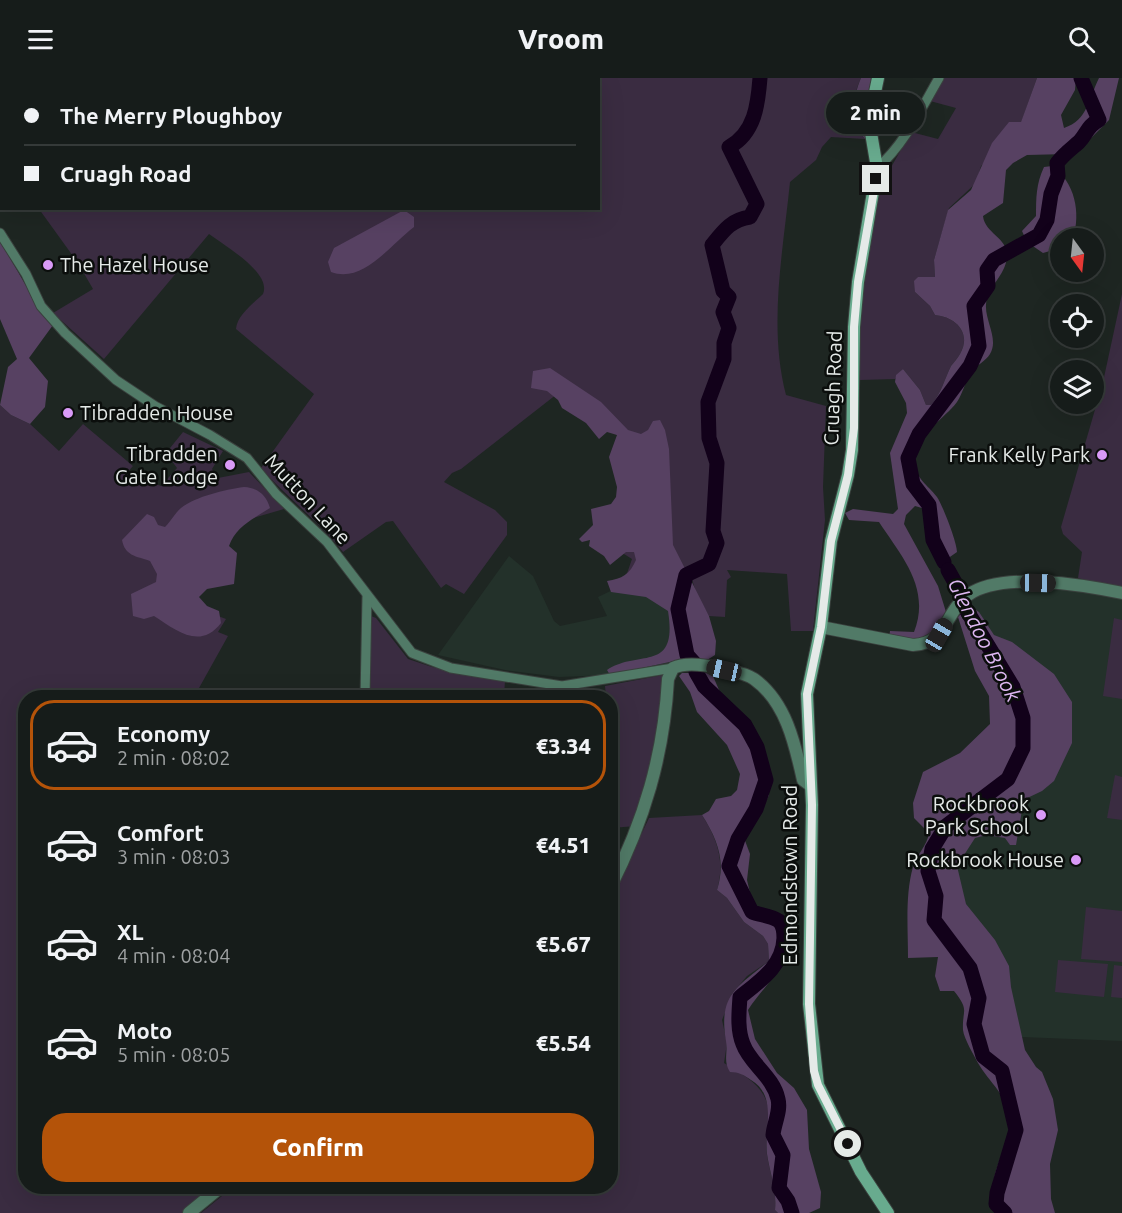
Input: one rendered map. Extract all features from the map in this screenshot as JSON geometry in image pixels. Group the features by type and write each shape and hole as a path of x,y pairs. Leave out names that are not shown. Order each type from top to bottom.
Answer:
{"main road":[{"name":"Cruagh Road","path":"821,627 831,541 852,450 854,327 858,282 877,168 869,121 878,78"},
{"name":"Edmondstown Road","path":"821,627 807,694 811,786 809,1004 814,1071 818,1085 861,1172 888,1213"}],"street":[{"path":"877,168 888,159 917,117 939,78"},
{"name":"Mutton Lane","path":"0,233 26,274 41,306 65,333 116,380 155,406 210,435 246,458 276,494 327,542 412,653 451,668 562,686 678,667"},
{"path":"821,627 913,645 926,644 939,635 948,619 966,597 982,588 1021,583 1082,585 1122,593"},
{"path":"365,690 367,597"},
{"path":"618,871 637,832 649,798 659,761 668,679 678,667 708,666 753,678 782,711 797,752 803,780 811,786"},
{"path":"562,686 562,690"},
{"path":"189,1213 212,1194"}],"shaded area":[{"path":"600,78 861,78 855,94 854,109 857,124 865,139 831,137 822,147 816,160 790,182 781,262 778,342 786,395 826,406 823,487 825,520 813,631 791,631 787,574 727,570 731,577 727,580 725,617 709,616 696,593 692,579 623,585 632,559 592,534 630,495 627,442 605,427 566,387 461,469 452,473 444,482 495,510 507,522 507,535 464,594 446,584 441,588 393,521 386,522 343,552 261,468 314,394 236,329 239,319 263,294 264,286 261,277 254,269 209,234 104,359 53,313 93,289 78,263 40,210 600,210"},
{"path":"861,78 883,78 875,114 877,134 865,139 857,124 854,109"},
{"path":"943,78 1037,78 1021,123 1015,124 994,154 981,166 976,183 949,208 934,260 935,277 918,277 915,292 930,306 935,315 943,316 960,327 964,339 960,354 951,366 938,395 931,405 926,405 920,390 903,369 895,379 860,380 860,306 875,206 881,185 911,132 938,139 956,108 930,101"},
{"path":"1037,78 1076,78 1075,90 1061,115 1064,128 1078,120 1083,114 1099,78 1119,78 1109,120 1081,148 1067,154 1027,155 1013,163 1006,170 1003,203 983,216 988,227 1004,245 1007,257 1006,264 987,298 986,311 993,342 992,348 990,354 971,373 957,402 923,439 915,462 918,474 937,497 942,507 957,552 947,559 942,556 922,508 915,506 906,515 904,524 938,586 946,612 934,630 924,638 911,640 889,638 890,631 914,632 919,601 912,574 879,522 849,520 845,513 853,509 893,514 898,509 890,453 907,413 906,403 895,382 896,375 903,369 920,390 926,405 931,405 951,366 960,354 964,339 960,327 943,316 935,315 930,306 915,292 914,281 918,277 935,277 934,260 948,210 971,190 992,143 1009,122 1021,122"},
{"path":"1052,166 1066,180 1074,199 1076,218 1075,228 1050,228 1050,251 1043,253 1027,242 1022,231 1036,216 1036,197 1044,167"},
{"path":"404,210 414,217 414,227 376,261 354,273 331,272 328,262 334,248"},
{"path":"0,242 53,325 29,358 48,381 45,407 30,424 11,415 0,405 8,367 17,359 0,319"},
{"name":"Frank Kelly Park","path":"1122,294 1122,589 1078,578 1082,552 1063,534 1061,527 1094,414 1104,414 1104,377"},
{"path":"550,368 601,402 628,430 641,434 648,430 653,421 660,420 665,430 669,449 673,545 709,616 716,641 715,655 707,660 683,659 610,675 607,670 619,664 662,652 667,644 670,631 668,611 646,597 611,592 607,581 621,577 631,569 636,560 634,552 626,552 610,565 604,556 589,546 590,540 582,542 579,539 593,525 591,509 611,504 616,497 617,487 609,457 617,435 607,432 599,439 586,423 562,408 558,400 547,391 531,388 533,371"},
{"path":"0,405 11,415 30,424 59,451 83,424 133,466 126,474 137,482 141,478 161,486 177,468 166,453 183,432 223,451 212,469 218,478 249,472 284,509 236,523 184,603 226,619 218,632 228,636 198,690 18,690 18,1194 207,1194 183,1213 0,1213"},
{"path":"244,487 261,493 270,508 246,524 232,539 229,546 237,553 234,584 207,589 199,597 207,606 219,611 221,623 213,631 197,637 180,632 154,616 144,619 133,616 131,594 156,582 157,574 150,561 128,552 122,540 147,514 154,517 158,525 165,527 181,508 195,500"},
{"path":"509,556 533,576 554,621 560,626 607,616 598,597 663,566 687,655 666,664 610,675 559,677 505,670 438,655"},
{"name":"Rockbrook Park School","path":"1041,587 1092,592 1122,598 1122,1041 1022,1037 979,998 932,849 1008,779 976,625 964,606 978,594 1000,589"},
{"path":"969,605 979,612 994,635 1012,642 1054,674 1072,702 1072,743 1054,781 1042,791 1021,801 1022,810 1016,845 1010,845 1005,838 987,835 975,838 957,866 966,904 995,940 1009,966 1011,987 1025,1050 1042,1072 1053,1099 1058,1130 1050,1164 1051,1199 1055,1213 999,1213 992,1192 1009,1131 1009,1112 998,1090 982,1070 967,1042 963,1030 964,1007 962,1003 954,991 940,991 935,976 938,957 908,958 910,878 929,833 914,818 913,803 923,772 960,753 990,724 989,696 975,671 958,617"},
{"path":"371,616 376,618 408,659 432,667 505,680 504,690 370,690"},
{"path":"1114,618 1122,620 1122,699 1103,696"},
{"path":"682,673 706,673 713,676 731,718 757,743 764,754 769,795 762,809 750,821 744,838 750,854 747,880 754,910 782,919 787,933 787,946 779,968 748,1010 755,1039 777,1073 794,1088 807,1110 809,1149 821,1192 820,1208 809,1213 778,1213 775,1210 774,1189 767,1154 767,1104 759,1087 739,1073 730,1072 727,1064 724,1025 728,1002 739,986 769,961 768,944 763,936 744,922 727,898 717,890 721,870 719,851 702,815 709,811 716,799 731,796 737,790 740,774 727,745 697,712 690,692 679,676"},
{"path":"663,675 656,746 636,826 618,827 618,690 605,690 605,686"},
{"path":"1115,775 1122,777 1122,820 1107,818"},
{"path":"702,815 716,842 720,861 717,890 727,898 744,922 763,936 768,944 769,961 747,976 732,994 722,1020 727,1043 724,1063 755,1084 765,1098 768,1107 768,1162 774,1189 775,1210 778,1213 201,1213 224,1194 618,1194 618,883 649,818"},
{"path":"1086,907 1122,911 1122,962 1081,959"},
{"path":"1058,960 1108,964 1104,997 1055,992"},
{"path":"1114,965 1122,966 1122,998 1111,997"}],"waterway":[{"path":"760,78 756,108 750,126 745,134 729,147 757,204 750,217 733,223 712,245 723,291 729,297 723,312 729,328 724,343 724,359 708,402 709,438 717,463 713,531 717,543 709,564 686,575 678,609 687,655 696,665 696,672 704,686 745,725 757,747 766,780 756,809 738,839 729,866 752,912 776,919 781,923 783,929 783,948 780,957 769,972 740,997 739,1020 741,1038 746,1051 767,1077 778,1099 773,1135 783,1155 779,1188 788,1201 792,1213"},
{"name":"Glendoo Brook","path":"944,562 933,540 929,505 913,484 908,458 919,434 970,366 979,346 974,306 988,286 987,270 994,260 1039,235 1047,220 1051,194 1058,176 1057,163 1099,120 1081,78"},
{"name":"Glendoo Brook","path":"948,570 958,588 964,606 1013,687 1023,718 1023,748 1008,779 946,826 932,849 928,871 936,896 934,920 970,968 979,998 974,1024 983,1056 1002,1071 1016,1130 997,1193 996,1204 1005,1213"}],"place":[{"name":"The Hazel House","path":"48,265"},
{"name":"Tibradden House","path":"68,413"},
{"name":"Frank Kelly Park","path":"1102,455"},
{"name":"Tibradden Gate Lodge","path":"230,465"},
{"name":"Rockbrook Park School","path":"1041,815"},
{"name":"Rockbrook House","path":"1076,860"}],"route":[{"path":"848,1144 818,1085 814,1071 809,1004 809,867 812,805 807,694 821,627 833,529 848,475 852,450 855,389 854,327 858,282 876,179"}]}
